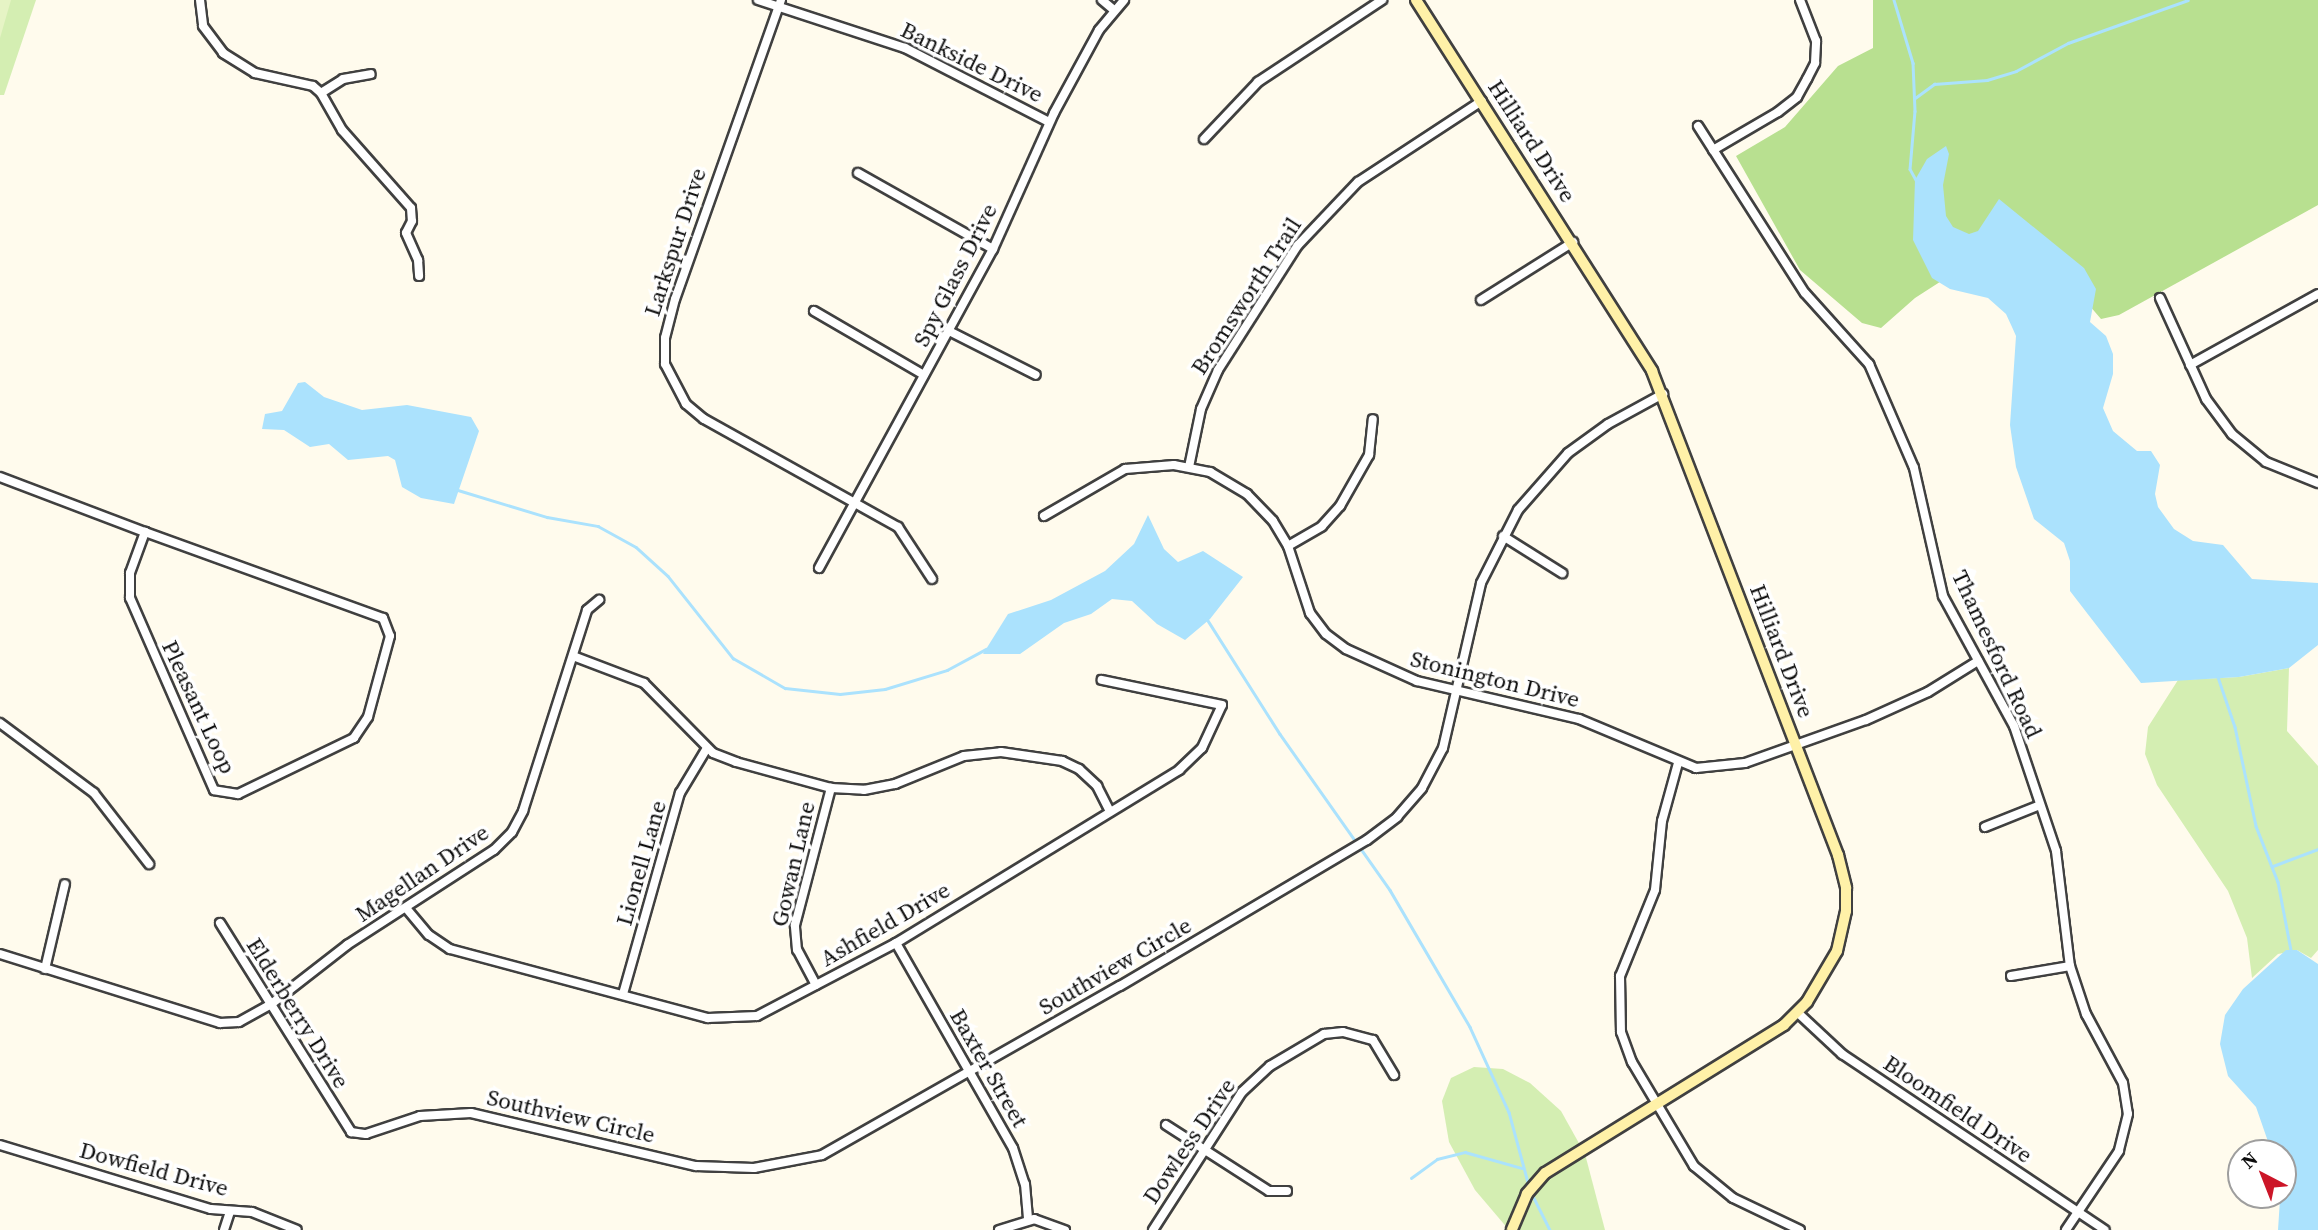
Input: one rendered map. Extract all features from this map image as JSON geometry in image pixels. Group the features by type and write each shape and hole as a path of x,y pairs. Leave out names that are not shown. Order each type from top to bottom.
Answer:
{"street":[{"path":"200,0 203,26 223,54 255,73 313,86 321,93 342,130 411,208 412,221 406,233 418,260 418,276"},
{"name":"Bankside Drive","path":"758,0 780,3 895,44 970,78 1049,122"},
{"path":"1102,0 1114,10"},
{"name":"Spy Glass Drive","path":"819,568 993,249 1049,122 1114,10 1124,0"},
{"path":"1204,139 1258,82 1382,0"},
{"name":"Hilliard Drive","path":"1416,0 1640,348 1663,394 1838,855 1847,899 1832,962 1815,993 1784,1025 1545,1173 1527,1194 1512,1230"},
{"path":"1713,150 1778,112 1797,97 1815,63 1816,41 1800,0"},
{"name":"Larkspur Drive","path":"780,3 675,299 665,338 665,364 687,404 704,419 856,501 898,527 932,579"},
{"path":"321,93 343,79 371,75"},
{"name":"Bromsworth Trail","path":"1189,467 1201,409 1217,370 1298,245 1358,182 1482,101"},
{"name":"Thamesford Road","path":"1698,127 1805,293 1869,364 1914,468 1944,596 2014,726 2061,873 2070,966 2085,1014 2123,1083 2128,1114 2119,1151 2067,1230"},
{"path":"858,173 993,249"},
{"path":"1482,300 1573,242"},
{"path":"2190,365 2318,295"},
{"path":"2160,298 2214,411 2243,445 2279,469 2318,483"},
{"path":"814,311 924,375"},
{"path":"949,331 1036,375"},
{"name":"Southview Circle","path":"344,1124 351,1132 366,1134 421,1116 471,1113 696,1166 754,1168 804,1161 834,1150 1382,829 1410,803 1432,771 1459,691 1481,583 1503,536 1528,497 1568,453 1608,424 1663,394"},
{"path":"1288,546 1322,526 1340,506 1369,455 1373,419"},
{"name":"Stonington Drive","path":"1044,516 1125,469 1156,464 1189,467 1226,480 1247,494 1273,521 1288,546 1310,613 1335,642 1396,674 1579,719 1678,763 1708,769 1727,767 1897,708 1978,661"},
{"name":"Pleasant Loop","path":"0,477 383,618 390,636 368,717 354,738 238,794 214,790 130,598 130,573 145,532"},
{"path":"1503,536 1562,573"},
{"name":"Magellan Drive","path":"270,1005 347,945 494,850 512,832 523,811 587,610 599,600"},
{"path":"573,656 644,682 707,748 736,762 831,788 883,787 964,756 1001,751 1062,761 1079,769 1097,786 1110,811"},
{"name":"Ashfield Drive","path":"406,908 429,935 450,949 708,1018 733,1020 769,1012 896,943 1194,758 1212,732 1222,705 1102,680"},
{"path":"0,723 94,793 149,864"},
{"name":"Lionell Lane","path":"623,994 680,793 707,748"},
{"path":"1678,763 1662,821 1659,872 1625,958 1618,995 1625,1045 1656,1105 1707,1180 1733,1198 1800,1230"},
{"name":"Gowan Lane","path":"816,985 797,950 795,925 831,788"},
{"path":"1985,827 2040,805"},
{"path":"45,969 65,884"},
{"name":"Elderberry Drive","path":"220,923 344,1124"},
{"name":"Baxter Street","path":"896,943 1021,1165 1028,1219"},
{"path":"0,954 220,1023 239,1022 270,1005"},
{"path":"2011,976 2070,966"},
{"name":"Bloomfield Drive","path":"1797,1012 1842,1054 2105,1230"},
{"name":"Dowless Drive","path":"1153,1230 1255,1078 1324,1034 1343,1032 1373,1040 1388,1057 1394,1075"},
{"path":"1166,1125 1269,1191 1287,1191"},
{"name":"Dowfield Drive","path":"0,1145 211,1209 252,1212 297,1230"},
{"path":"224,1230 230,1210"},
{"path":"999,1230 1028,1219 1046,1220 1065,1230"}],"green space":[{"path":"0,0 36,0 4,95 0,95"},
{"path":"0,0 11,0 0,38"},
{"path":"1873,0 2318,0 2318,205 2119,315 2101,319 2083,298 1960,269 1915,298 1881,328 1862,323 1800,270 1736,156 1785,127 1838,66 1873,48"},
{"path":"2289,668 2287,731 2318,766 2318,950 2311,958 2297,950 2278,954 2252,978 2247,938 2228,891 2157,785 2145,754 2148,727 2178,680 2239,677"},
{"path":"1474,1067 1503,1069 1530,1083 1561,1111 1585,1154 1605,1230 1509,1230 1475,1190 1449,1142 1442,1101 1451,1078"}],"water":[{"path":"1946,146 1949,154 1943,185 1946,216 1953,227 1969,234 1978,231 1999,199 2084,268 2096,289 2090,322 2106,336 2113,354 2113,374 2103,408 2113,431 2137,451 2151,451 2160,465 2155,494 2158,507 2174,529 2193,541 2223,545 2252,579 2318,583 2318,645 2289,668 2239,677 2141,683 2070,591 2070,561 2064,543 2034,519 2016,467 2010,425 2016,336 2012,327 2006,314 1988,298 1950,289 1932,278 1913,240 1915,180 1927,159"},
{"path":"305,382 324,397 362,410 407,405 471,417 479,431 454,504 421,498 402,487 395,460 388,456 348,460 329,444 310,447 284,430 262,429 265,414 282,411 298,383"},
{"path":"1148,515 1164,549 1178,562 1203,551 1243,577 1210,619 1185,640 1157,624 1132,601 1112,599 1091,614 1064,623 1020,654 983,654 1008,614 1051,600 1105,571 1134,544"},
{"path":"2286,950 2297,950 2318,964 2318,1230 2278,1230 2279,1209 2297,1209 2297,1139 2267,1139 2256,1107 2228,1076 2220,1044 2225,1015 2243,989"}],"waterway":[{"path":"1894,0 1913,63 1915,111 1910,169 1916,180"},
{"path":"1915,98 1934,84 1987,80 2016,71 2068,43 2188,0"},
{"path":"458,490 547,517 598,526 636,547 668,576 733,658 785,688 840,694 885,689 947,670 986,649"},
{"path":"1207,619 1280,734 1390,890 1470,1027 1509,1112 1529,1186"},
{"path":"2218,677 2235,727 2256,826 2278,882 2291,950"},
{"path":"2273,866 2318,849"},
{"path":"1411,1178 1437,1159 1465,1152 1522,1168"},
{"path":"1531,1192 1550,1230"}]}
